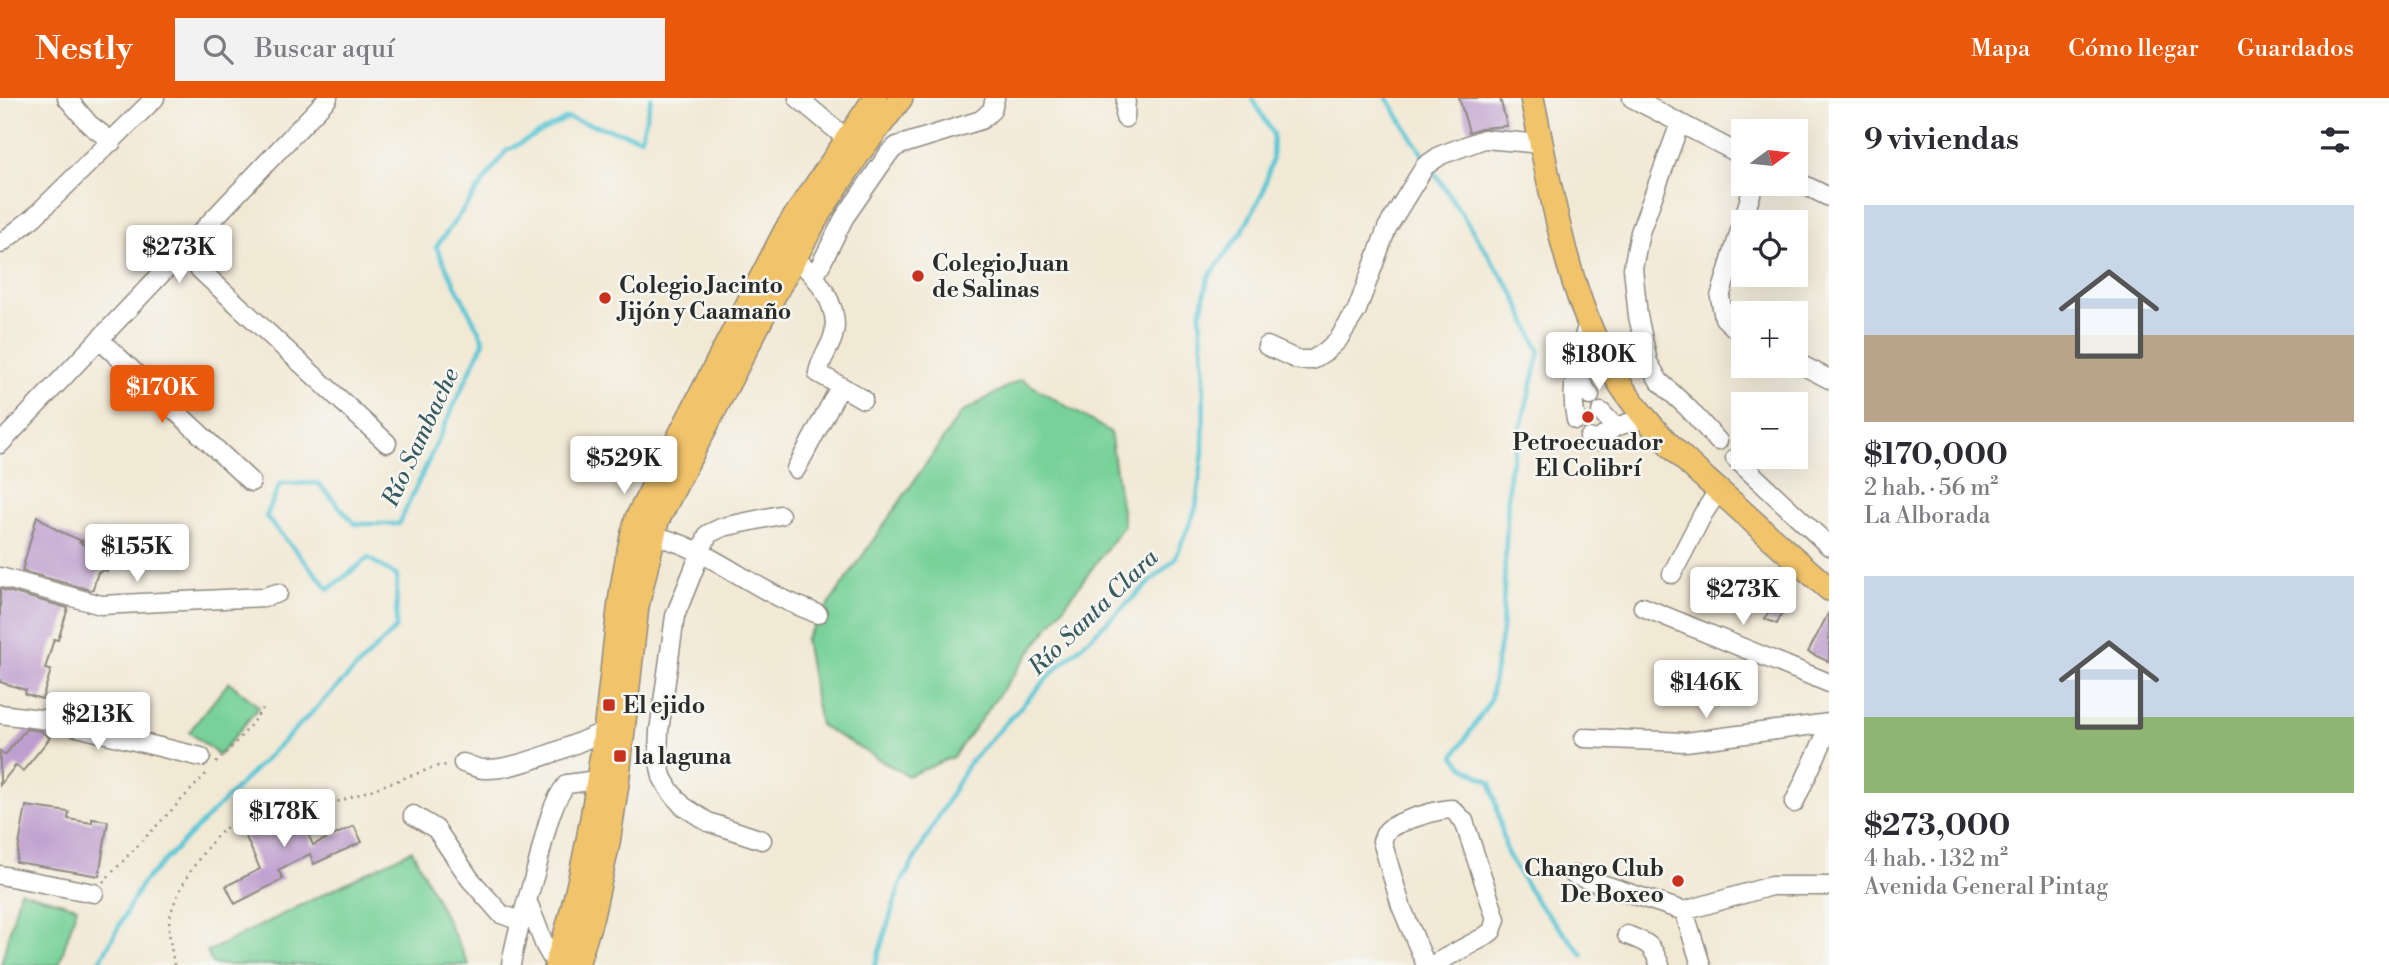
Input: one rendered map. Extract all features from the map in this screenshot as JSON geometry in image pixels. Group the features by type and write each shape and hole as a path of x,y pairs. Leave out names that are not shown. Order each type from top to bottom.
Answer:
{"main road":[{"path":"577,965 594,904 607,782 637,606 660,515 785,254 786,230 875,98"},
{"path":"556,965 607,782 605,731 625,562 636,518 785,254 901,98"},
{"path":"1532,98 1569,266 1588,321 1616,377 1644,418 1673,450 1829,589"}],"street":[{"path":"67,98 89,124 111,142"},
{"path":"0,244 34,216 155,98"},
{"path":"0,444 328,98"},
{"path":"798,98 846,138"},
{"path":"814,276 844,218 889,153 897,146 981,120 992,110 995,98"},
{"path":"1125,98 1125,118"},
{"path":"1632,98 1731,150"},
{"path":"1680,123 1640,232 1633,268 1638,316 1648,362 1659,382 1687,407 1718,441"},
{"path":"1267,346 1298,360 1312,360 1339,340 1357,310 1387,228 1425,166 1441,155 1485,139 1542,144"},
{"path":"1808,187 1829,197"},
{"path":"1731,324 1724,317 1720,297 1750,196"},
{"path":"185,251 198,268 387,443"},
{"path":"785,254 806,266 827,295 834,332 818,373 863,399"},
{"path":"1576,420 1573,404 1578,354 1588,321"},
{"path":"99,339 251,482"},
{"path":"1808,368 1829,379"},
{"path":"1576,375 1590,396"},
{"path":"796,469 840,387"},
{"path":"1601,412 1615,426"},
{"path":"1589,438 1597,441 1615,426 1644,418"},
{"path":"1747,469 1829,546"},
{"path":"1672,574 1718,491"},
{"path":"762,840 708,822 683,806 670,791 660,767 659,731 675,617 708,534 723,527 780,515"},
{"path":"653,536 668,539 702,554 778,597 818,614"},
{"path":"0,577 101,605 264,597 278,593"},
{"path":"1643,607 1829,683"},
{"path":"0,714 48,720 201,757"},
{"path":"1584,738 1692,741 1829,726"},
{"path":"1794,803 1829,726"},
{"path":"463,763 481,769 500,769 575,745 605,731"},
{"path":"511,965 520,921 561,792 568,784 607,782"},
{"path":"1426,965 1401,906 1382,841 1387,830 1404,822 1442,809 1451,809 1464,821 1496,919 1492,930 1484,937 1433,965"},
{"path":"413,815 436,829 470,879 501,914 520,921"},
{"path":"0,875 94,893"},
{"path":"1574,875 1684,911 1772,886 1829,886"},
{"path":"527,900 545,946 556,965"},
{"path":"1684,911 1701,965"},
{"path":"1627,935 1648,942 1660,965"}],"path":[{"path":"94,893 245,732 264,707"},
{"path":"174,965 169,919 178,895 194,867 227,827 243,817 275,804 301,801 324,804 340,801 438,766 463,763"}],"green space":[{"path":"1021,379 1110,432 1124,525 953,757 908,776 820,725 805,639 961,413"},
{"path":"229,682 259,707 219,755 189,732"},
{"path":"412,850 469,965 213,965 207,952"},
{"path":"20,891 77,907 59,965 1,965"}],"building":[{"path":"1459,98 1500,98 1507,126 1469,132"},
{"path":"37,516 57,530 82,541 80,542 108,560 107,571 102,569 98,572 93,589 22,571"},
{"path":"0,589 68,608 58,640 54,639 45,669 51,670 42,699 25,694 26,690 0,682"},
{"path":"1777,594 1788,600 1777,624 1765,619"},
{"path":"1829,612 1829,662 1808,652"},
{"path":"26,729 41,731 50,738 23,771 16,765 0,785 0,751 5,755"},
{"path":"294,804 313,845 354,826 362,842 314,864 310,854 278,870 283,879 235,904 226,886 260,869 242,828"},
{"path":"26,806 69,812 68,819 92,823 92,819 108,821 99,876 16,862"}],"waterway":[{"name":"Río Sambache","path":"98,965 142,883 396,628 397,576 368,558 329,589 266,517 280,484 318,483 355,524 399,524 484,341 436,247 506,151 567,118 641,138 651,98"},
{"name":"Río Santa Clara","path":"875,965 900,885 968,764 1053,672 1175,559 1196,508 1203,452 1204,377 1200,316 1208,278 1242,232 1263,192 1272,160 1273,134 1252,98"},
{"path":"1387,98 1426,160"},
{"path":"1431,167 1514,294 1540,352 1509,473 1502,631 1490,701 1454,756 1464,767 1491,783 1507,853 1536,901 1583,955"}],"place":[{"name":"Colegio Juan de Salinas","path":"918,276"},
{"name":"Colegio Jacinto Jijón y Caamaño","path":"605,298"},
{"name":"Petroecuador El Colibrí","path":"1588,417"},
{"name":"El ejido","path":"609,705"},
{"name":"la laguna","path":"620,756"},
{"name":"Chango Club De Boxeo","path":"1678,881"}]}
